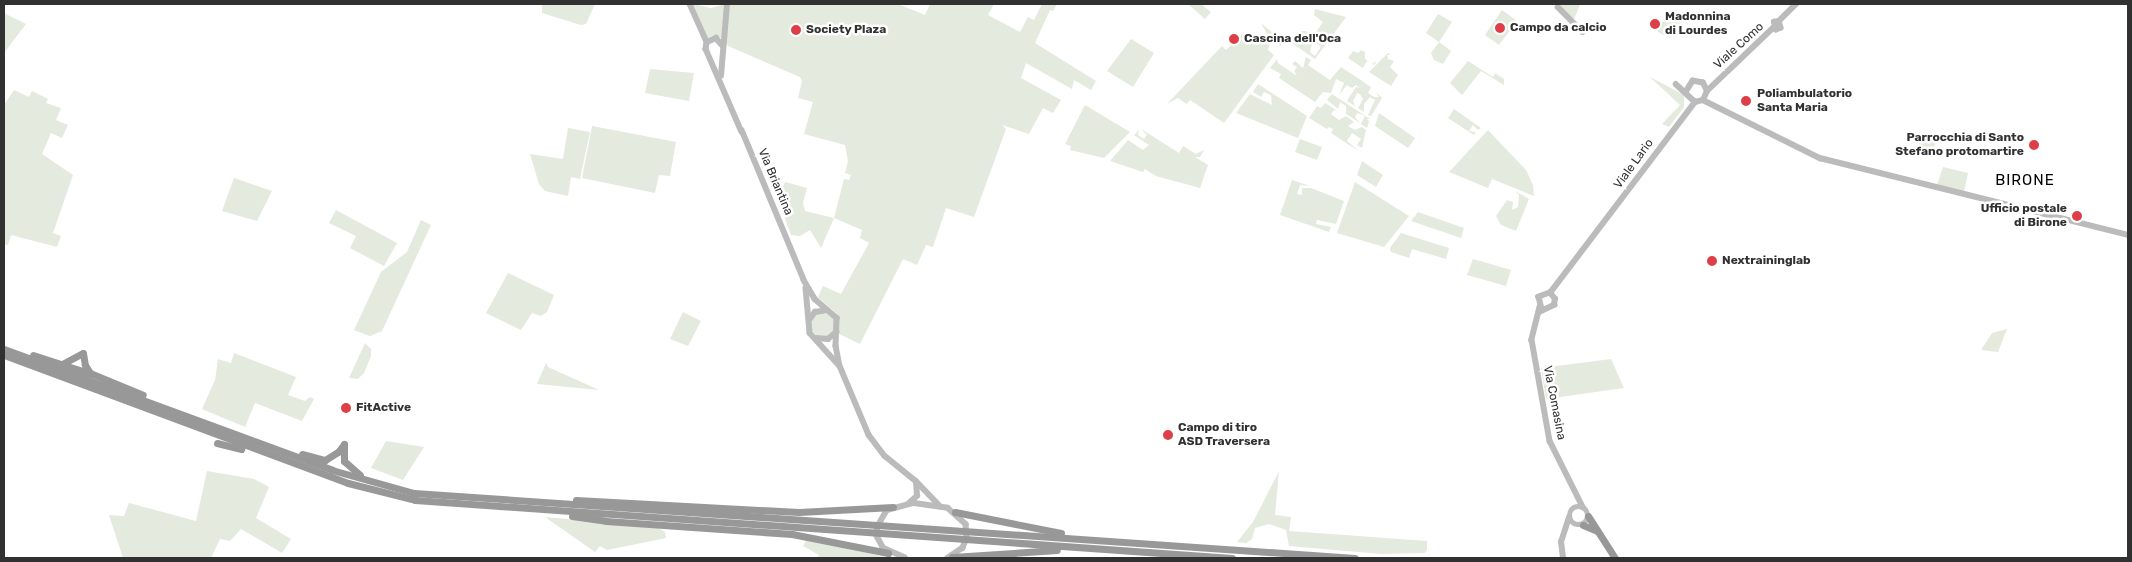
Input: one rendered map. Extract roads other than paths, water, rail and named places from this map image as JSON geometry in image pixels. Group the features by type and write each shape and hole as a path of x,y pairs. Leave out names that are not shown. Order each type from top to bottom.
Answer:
{"highway":[{"path":"7,351 62,364 94,375 132,390 151,402"},
{"path":"7,351 151,402 275,453 377,484 414,493 1355,558"},
{"path":"62,364 75,360 83,353 85,365 94,375"},
{"path":"4,355 394,496 545,510 1232,558"},
{"path":"217,443 275,453 289,449 325,460 338,452 344,444 344,461 348,468 377,484"},
{"path":"543,501 599,499 791,512 893,507"},
{"path":"545,510 606,521 792,534 888,553"},
{"path":"954,512 1086,539"},
{"path":"1588,516 1616,558"},
{"path":"1580,525 1600,532"},
{"path":"950,558 1084,548"}],"main road":[{"path":"690,4 707,42 715,38 722,46 717,54 710,53"},
{"name":"Via Briantina","path":"722,83 722,46 727,4"},
{"name":"Viale Como","path":"1706,95 1718,78 1773,28 1774,22 1779,21 1796,4"},
{"path":"1558,8 1583,32"},
{"name":"Via Briantina","path":"707,42 722,83 804,280 815,299 829,311"},
{"name":"Viale Como","path":"1703,83 1718,78"},
{"path":"1706,95 1694,102 1676,84 1688,84 1693,81 1703,83 1706,95 1716,104 1796,148 1820,158 2128,235"},
{"path":"1687,95 1688,84"},
{"name":"Viale Lario","path":"1686,110 1687,95"},
{"name":"Viale Lario","path":"1597,231 1686,110 1694,102"},
{"name":"Via Comasina","path":"1540,309 1553,307 1552,294 1597,231"},
{"name":"Via Briantina","path":"804,280 809,302 808,322"},
{"name":"Via Comasina","path":"1552,294 1539,297 1540,309 1532,340 1550,441 1588,516"},
{"path":"840,366 837,318 829,311 815,312 808,322 814,337 840,366 877,449 916,481 940,506"},
{"path":"814,337 828,339 837,331"},
{"path":"907,504 917,496 916,481"},
{"path":"1562,558 1561,542 1572,510 1575,493"},
{"path":"904,558 888,553 881,546 876,532 882,516 893,507 907,504 940,506 954,512 966,524 967,538 963,548 950,558"},
{"path":"1572,510 1583,507"},
{"path":"1561,542 1567,531 1580,525 1588,516"},
{"path":"1570,517 1580,525"}],"place":[{"name":"Madonnina di Lourdes","path":"1655,24"},
{"name":"Campo da calcio","path":"1500,28"},
{"name":"Society Plaza","path":"796,30"},
{"name":"Cascina dell'Oca","path":"1234,39"},
{"name":"Poliambulatorio Santa Maria","path":"1746,101"},
{"name":"Parrocchia di Santo Stefano protomartire","path":"2034,145"},
{"name":"Ufficio postale di Birone","path":"2077,216"},
{"name":"Nextraininglab","path":"1712,261"},
{"name":"FitActive","path":"346,408"},
{"name":"Campo di tiro ASD Traversera","path":"1168,435"}],"district":[{"name":"BIRONE","path":"2025,181"}]}
